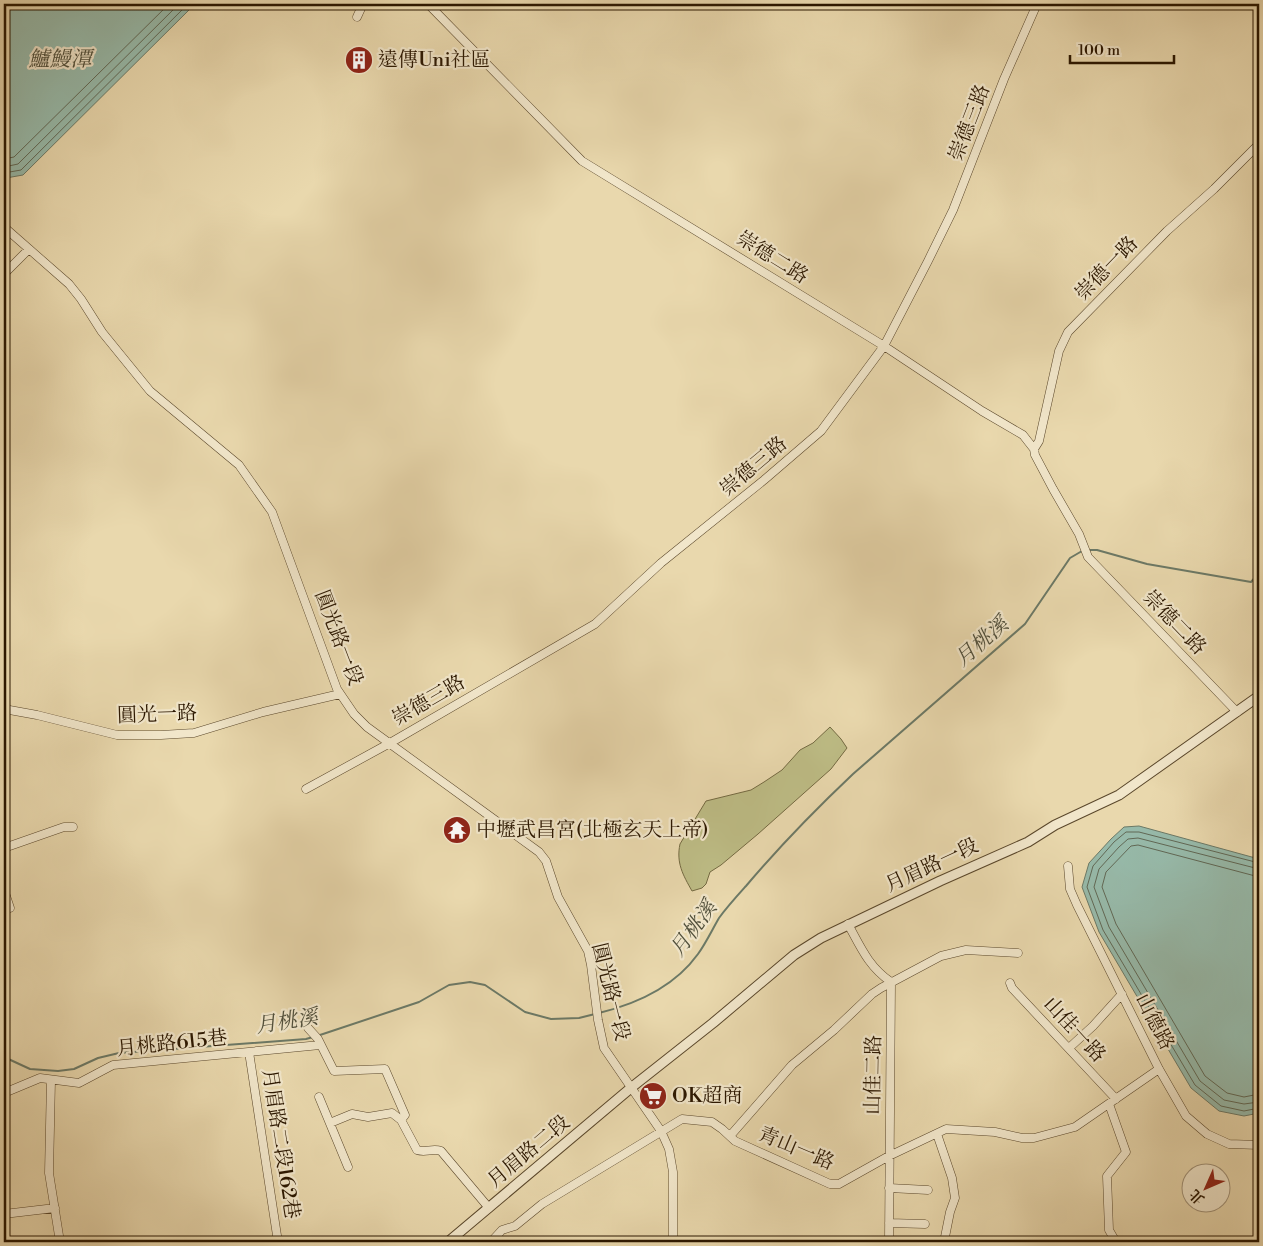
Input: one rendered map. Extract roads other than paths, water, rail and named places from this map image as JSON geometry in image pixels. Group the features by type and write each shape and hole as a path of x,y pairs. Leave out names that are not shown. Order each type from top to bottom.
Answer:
{"street":[{"path":"357,17 363,4"},
{"name":"崇德二路","path":"428,4 582,161 884,346 982,411 1018,431 1034,449 1038,461 1084,545 1088,556 1237,712"},
{"name":"崇德三路","path":"306,789 390,743 595,624 661,563 764,480 821,431 884,346 953,210 1004,79 1038,4"},
{"name":"崇德一路","path":"1034,449 1039,440 1059,351 1068,332 1167,231 1214,189 1259,144"},
{"name":"圓光路一段","path":"4,227 69,284 102,332 150,391 239,466 272,512 340,694 354,714 367,727 539,852 546,861 558,897 588,951 604,1048 661,1131 668,1149 673,1172 673,1242"},
{"path":"4,274 29,249"},
{"name":"圓光一路","path":"4,709 117,735 194,734 263,712 340,694"},
{"name":"月眉路一段","path":"632,1087 713,1023 794,954 848,924 1028,842 1055,826 1119,795 1259,696"},
{"path":"4,848 64,827 73,827"},
{"name":"山德路","path":"1068,866 1070,889 1159,1069 1186,1116 1207,1134 1229,1144 1259,1145"},
{"path":"4,890 10,908"},
{"path":"848,924 867,958 879,974 892,982"},
{"path":"730,1136 792,1065 834,1030 872,994 941,956 966,950 1018,953"},
{"name":"山佳二路","path":"889,1242 892,982"},
{"name":"山佳一路","path":"1010,983 1069,1048 1112,1101 1126,1152 1107,1176 1109,1230 1116,1242"},
{"path":"1069,1048 1094,1026 1122,994"},
{"path":"308,1028 319,1042 334,1071 385,1069 405,1115 400,1120"},
{"name":"月桃路615巷","path":"4,1093 40,1078 79,1083 113,1065 249,1052 319,1042"},
{"name":"月眉路二段162巷","path":"249,1052 278,1242"},
{"name":"青山一路","path":"491,1242 502,1230 515,1226 542,1204 682,1119 712,1122 735,1141 830,1184 839,1184 889,1156 946,1129 995,1132 1022,1138 1034,1138 1075,1127 1159,1069"},
{"path":"51,1080 49,1173 60,1242"},
{"name":"月眉路二段","path":"448,1242 632,1087"},
{"path":"319,1097 348,1167"},
{"path":"330,1123 352,1114 368,1117 392,1113 400,1120 418,1150 441,1151 489,1208"},
{"path":"937,1134 952,1178 955,1198 944,1242"},
{"path":"889,1188 928,1190"},
{"path":"4,1214 55,1208"},
{"path":"889,1223 925,1224"}],"water":[{"name":"鱸鰻潭","path":"4,4 195,4 23,175 4,178"},
{"path":"1139,826 1259,859 1259,1113 1244,1116 1219,1111 1191,1088 1099,932 1082,887 1089,863 1124,827"}],"waterway":[{"name":"月桃溪","path":"1089,550 1097,550 1147,564 1251,582 1259,573"},
{"name":"月桃溪","path":"599,1013 641,999 666,984 689,965 701,950 725,910 771,857 853,774 1025,624 1070,558 1082,551"},
{"name":"月桃溪","path":"317,1036 419,1002 449,985 470,982 485,985 525,1012 551,1019 579,1018 595,1014"},
{"name":"月桃溪","path":"4,1057 30,1069 58,1071 74,1069 98,1058 119,1053 313,1037"}],"place":[{"name":"遠傳Uni社區","path":"359,60"},
{"name":"中壢武昌宮(北極玄天上帝)","path":"457,830"},
{"name":"OK超商","path":"653,1096"}]}
